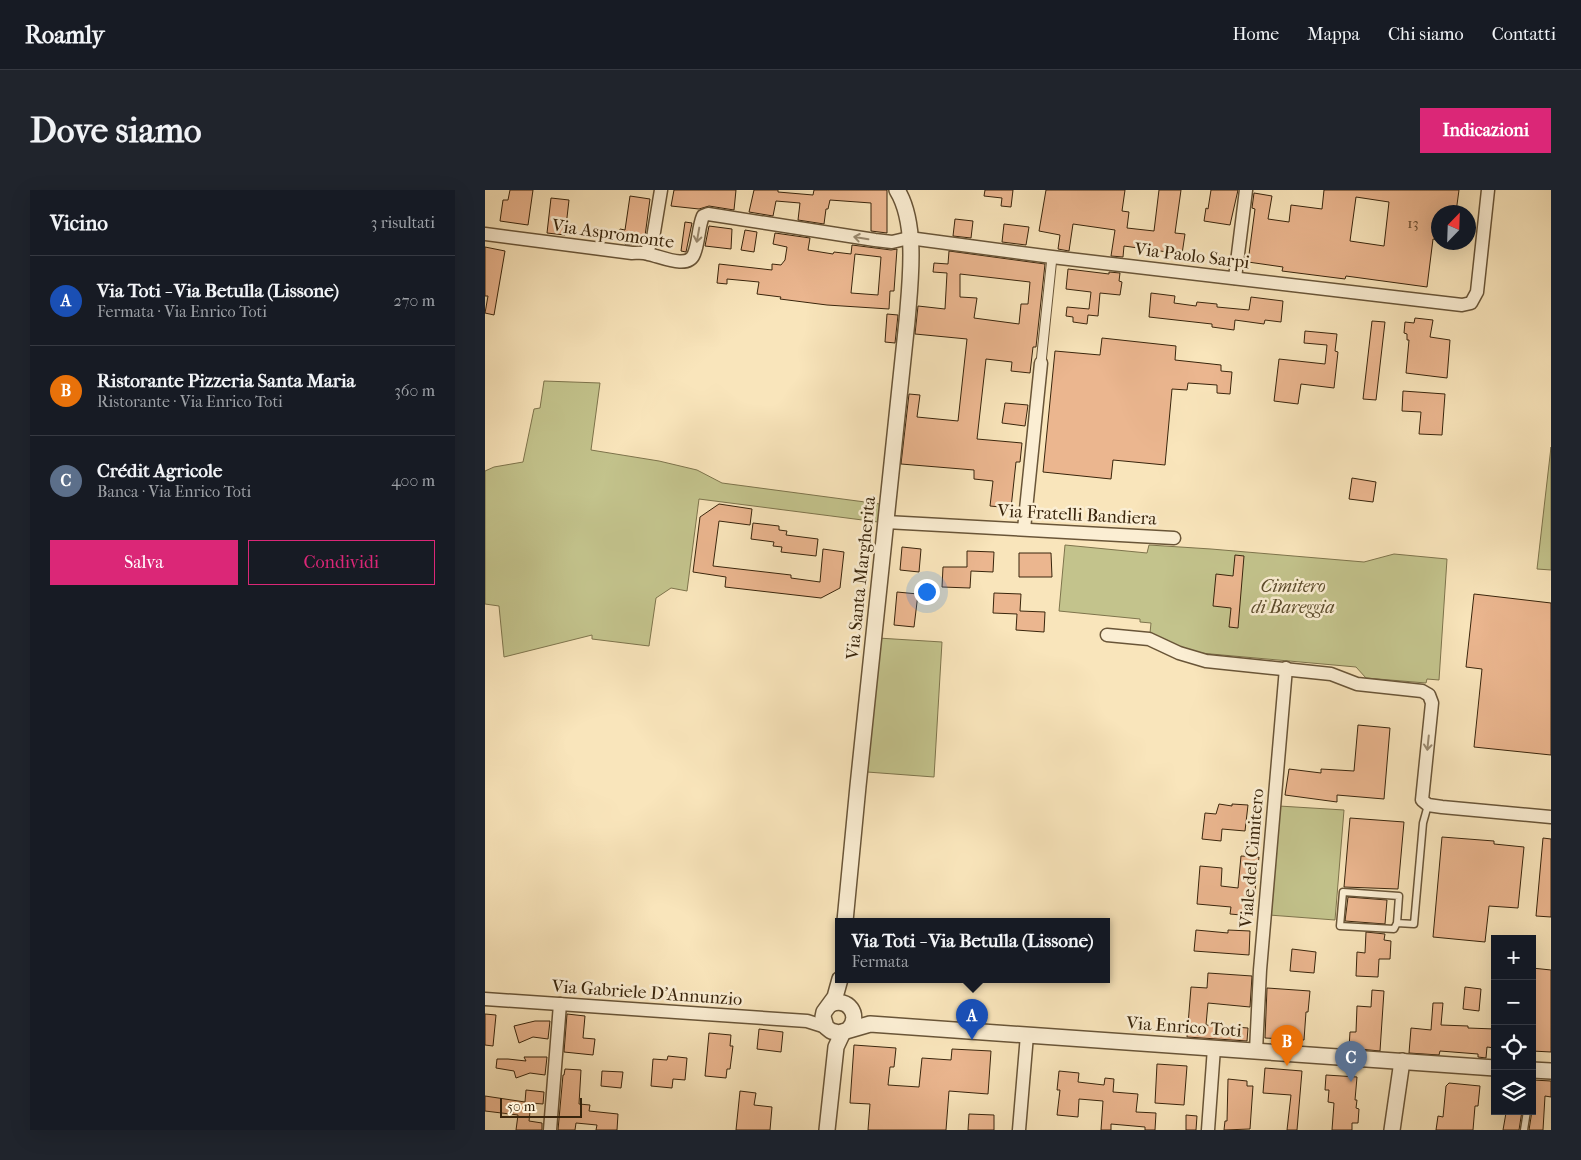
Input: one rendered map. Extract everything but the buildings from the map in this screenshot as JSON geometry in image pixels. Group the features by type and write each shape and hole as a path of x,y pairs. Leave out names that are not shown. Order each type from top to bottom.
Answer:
{"street":[{"path":"646,253 653,238 661,190"},
{"name":"Via Santa Margherita","path":"845,918 857,786 911,270 909,238 903,205 897,190"},
{"path":"1235,278 1246,190"},
{"name":"Via Paolo Sarpi","path":"909,238 1052,258 1451,304 1471,304 1477,292 1488,190"},
{"name":"Via Aspromonte","path":"485,234 632,253 646,253 683,262 691,260 695,254 703,216 708,214 875,240 892,242 909,238"},
{"path":"1024,529 1052,258"},
{"name":"Via Fratelli Bandiera","path":"886,522 1175,538"},
{"path":"1107,635 1149,639 1179,653 1206,661 1331,674 1357,684 1421,691 1429,695 1432,703 1422,800 1428,805 1442,807 1551,817"},
{"name":"Viale del Cimitero","path":"1256,1051 1260,970 1286,668"},
{"path":"835,1027 854,1022 835,997 839,983"},
{"name":"Via Gabriele D'Annunzio","path":"485,999 807,1021 835,1027"},
{"path":"550,1130 560,1004"},
{"path":"827,1130 836,1047 835,1027 827,1007 843,1006 870,1024"},
{"name":"Via Enrico Toti","path":"835,1027 870,1024 1491,1068"},
{"path":"1019,1130 1027,1035"},
{"path":"1208,1130 1214,1048"},
{"path":"1393,1130 1402,1061"},
{"path":"1536,1071 1551,1071"}],"lane":[{"path":"1397,923 1414,924 1423,823 1428,805"},
{"path":"1343,892 1399,896 1397,923 1394,929 1340,926 1343,892"},
{"path":"1524,1130 1526,1115"}],"green space":[{"path":"544,381 600,383 591,450 659,461 697,470 722,483 880,504 878,522 699,499 687,591 671,588 656,598 649,646 592,639 592,635 504,657 499,606 485,604 485,471 494,467 523,462 534,409 540,408"},
{"path":"1551,447 1551,570 1537,569"},
{"name":"Cimitero di Bareggia","path":"1065,545 1147,553 1149,545 1364,562 1394,554 1447,559 1439,680 1427,679 1426,683 1366,678 1356,667 1200,653 1170,643 1150,633 1151,623 1140,622 1140,619 1059,611"},
{"path":"878,638 942,642 934,777 867,772"},
{"path":"1279,806 1344,810 1335,920 1269,915"}],"place":[{"name":"Via Toti - Via Betulla (Lissone)","path":"972,1040"},
{"name":"Ristorante Pizzeria Santa Maria","path":"1287,1066"},
{"name":"Crédit Agricole","path":"1351,1082"}]}
